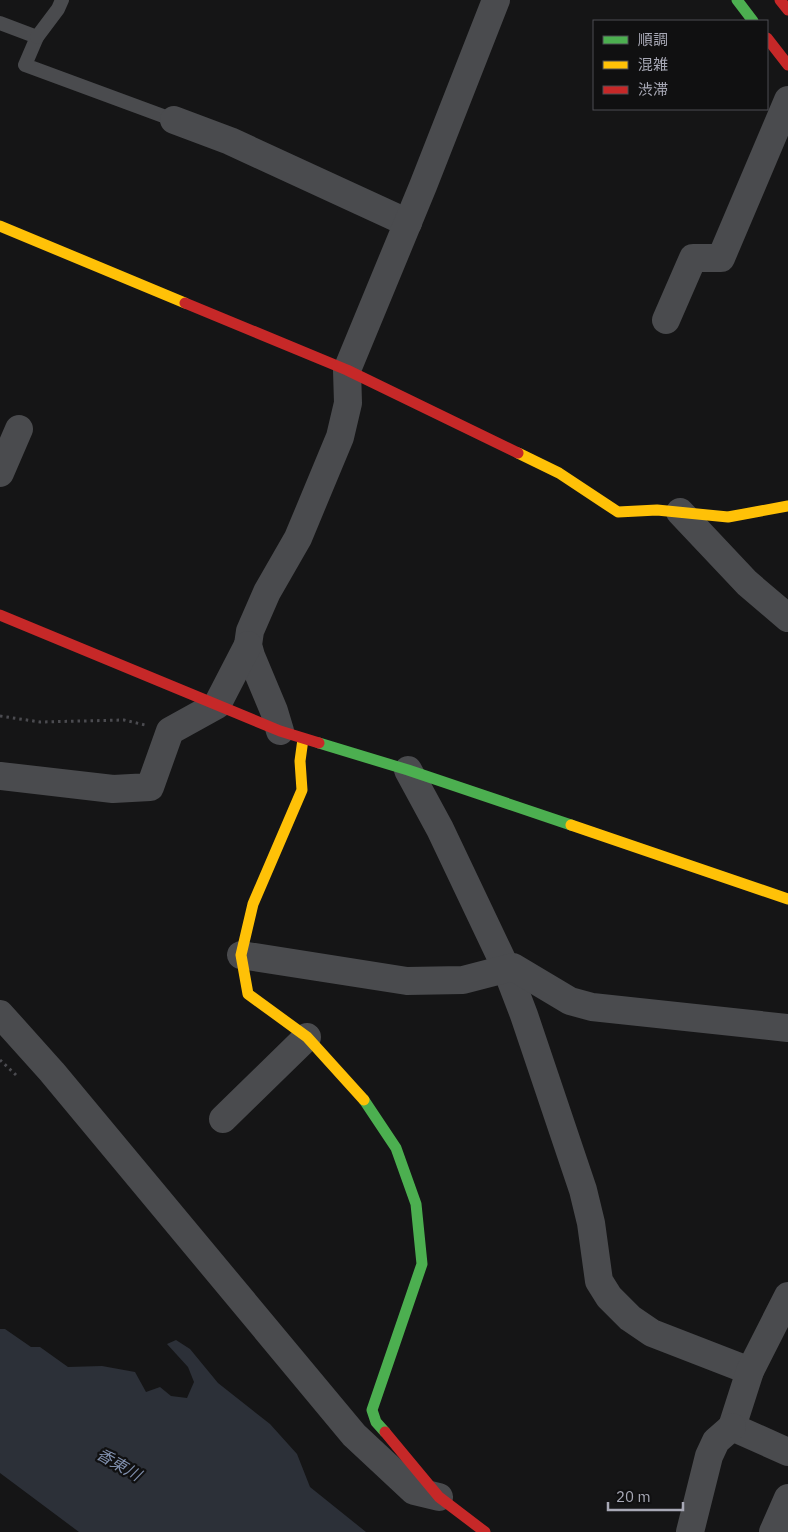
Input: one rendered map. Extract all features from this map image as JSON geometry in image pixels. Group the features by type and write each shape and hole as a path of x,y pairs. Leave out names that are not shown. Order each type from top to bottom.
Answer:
{"street":[{"path":"0,776 113,788 150,786 170,731 217,705 248,645 250,632 268,592 298,538 340,437 348,403 347,370 408,223 496,0"},
{"path":"737,0 753,20"},
{"path":"780,0 788,10"},
{"path":"768,39 788,66"},
{"path":"666,320 693,258 721,258 788,100"},
{"path":"174,120 230,141 349,198 408,223"},
{"path":"0,226 347,370 559,473 618,512 657,510 728,517 788,506"},
{"path":"1,469 19,429"},
{"path":"680,512 746,583 788,618"},
{"path":"0,615 291,735 408,770 788,899"},
{"path":"248,645 274,711 291,735 300,761 302,790 253,904 241,955 248,994 308,1037 366,1102 396,1148 416,1204 422,1264 372,1410 376,1422 439,1497 485,1532"},
{"path":"408,770 440,829 506,968 583,1190 591,1223 599,1281 609,1298 630,1318 652,1333 750,1371"},
{"path":"241,955 407,980 463,980 513,967 570,1001 592,1007 788,1028"},
{"path":"0,1014 52,1072 175,1222 354,1434 414,1491 439,1497"},
{"path":"223,1119 308,1037"},
{"path":"690,1532 709,1456 716,1441 732,1427 750,1371 788,1296"},
{"path":"732,1427 788,1452"},
{"path":"773,1532 788,1498"}],"lane":[{"path":"62,0 58,9 37,38 25,65 174,120"},
{"path":"0,23 37,38"}],"path":[{"path":"0,716 40,722 124,720 170,731"}],"water":[{"name":"香東川","path":"0,1329 5,1329 31,1347 40,1347 68,1367 102,1366 135,1372 146,1392 160,1387 171,1396 187,1398 194,1382 188,1367 167,1344 176,1340 190,1349 218,1383 270,1424 297,1454 310,1487 366,1532 79,1532 0,1473"}],"traffic: fast":[{"path":"737,0 752,20"},
{"path":"319,743 408,770 571,825"},
{"path":"364,1100 396,1148 416,1204 422,1264 372,1410 376,1422 385,1432"}],"traffic: slow":[{"path":"0,226 185,303"},
{"path":"518,453 559,473 618,512 657,510 728,517 788,506"},
{"path":"303,739 300,761 302,790 253,904 241,955 248,994 307,1037 364,1100"},
{"path":"571,825 788,899"}],"traffic: jam":[{"path":"780,0 788,10"},
{"path":"768,39 788,65"},
{"path":"185,303 347,370 518,453"},
{"path":"0,615 280,731 319,743"},
{"path":"385,1432 439,1497 485,1532"}]}
